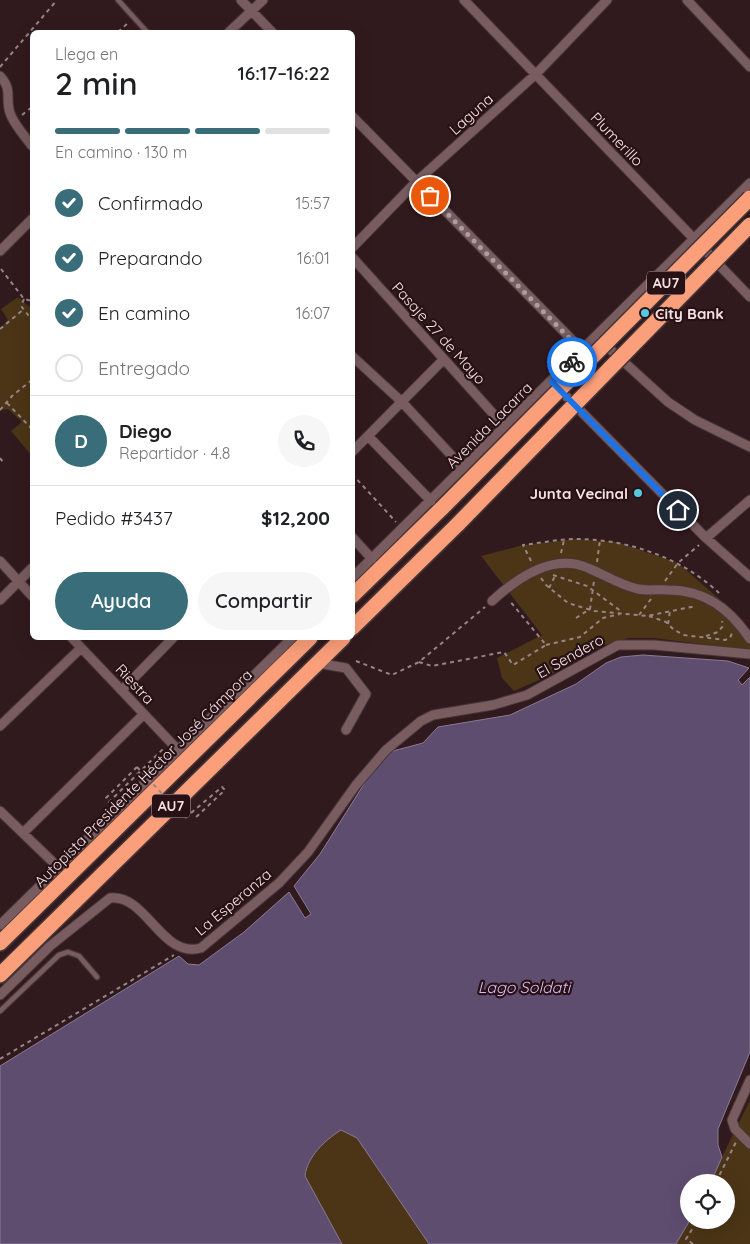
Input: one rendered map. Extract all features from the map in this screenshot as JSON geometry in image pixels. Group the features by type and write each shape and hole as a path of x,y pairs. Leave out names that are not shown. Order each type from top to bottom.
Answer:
{"highway":[{"name":"AU7","path":"355,593 436,504 750,198"},
{"name":"AU7","path":"355,625 458,524 750,225"},
{"name":"Autopista Presidente Héctor José Cámpora","path":"0,943 308,640"},
{"name":"AU7","path":"0,975 341,640"}],"street":[{"path":"241,0 270,30"},
{"path":"231,30 263,0"},
{"name":"Plumerillo","path":"464,0 750,297"},
{"name":"Laguna","path":"355,245 416,182 536,74 607,0"},
{"path":"687,0 750,67"},
{"path":"0,76 7,84 9,111 14,122 30,143"},
{"path":"355,119 582,351"},
{"name":"Avenida Lacarra","path":"355,575 402,529 436,504 464,469 750,183"},
{"path":"0,251 30,221"},
{"name":"Pasaje 27 de Mayo","path":"355,260 506,428"},
{"path":"596,337 668,402 695,420 750,447"},
{"path":"355,359 402,402 464,469"},
{"path":"355,449 444,359"},
{"path":"552,382 706,538 750,578"},
{"path":"368,436 436,504"},
{"path":"706,538 750,500"},
{"path":"355,540 372,559"},
{"path":"0,561 30,594"},
{"path":"492,601 535,569 560,564 586,567 630,587 646,590 679,590 706,597 729,613 748,636"},
{"path":"0,600 30,570"},
{"name":"Riestra","path":"74,640 178,750"},
{"path":"122,690 171,640"},
{"path":"0,925 290,640"},
{"name":"El Sendero","path":"410,728 433,715 493,705 527,695 618,645 654,645 750,654"},
{"path":"0,726 81,648"},
{"path":"317,663 346,668 366,694 346,730"},
{"path":"23,833 144,714"},
{"name":"La Esperanza","path":"0,994 50,946 110,898 120,897 130,900 165,936 183,947 194,950 201,948 279,883 308,852 356,785 386,750 410,728"},
{"path":"0,811 58,867"},
{"path":"750,1080 732,1120 750,1144"}],"lane":[{"path":"118,0 145,30"},
{"path":"0,1011 59,955 68,952 79,956 97,977"}],"path":[{"path":"31,30 57,0"},
{"path":"120,30 134,17"},
{"path":"0,67 30,32"},
{"path":"14,122 30,109"},
{"path":"0,269 24,299 30,300"},
{"path":"24,299 22,306 30,317"},
{"path":"0,328 24,309"},
{"path":"0,410 12,396 30,382"},
{"path":"0,402 4,406"},
{"path":"7,403 30,427"},
{"path":"0,458 3,462"},
{"path":"355,477 402,529"},
{"path":"678,563 706,538"},
{"path":"535,569 523,545 575,539 617,542 678,563 725,598"},
{"path":"545,574 538,574 546,585 568,603 590,609 647,616 668,624 684,635 721,639 730,638 732,633 730,628"},
{"path":"551,575 587,586 624,614"},
{"path":"502,592 546,644"},
{"path":"356,661 392,675 419,662 492,601"},
{"path":"647,616 675,611 688,606 702,606"},
{"path":"576,618 590,609"},
{"path":"668,624 670,611"},
{"path":"419,662 432,666 504,652 513,665 546,644 574,639 603,618 624,614"},
{"path":"704,637 718,632 723,626 722,619 727,623"},
{"path":"718,632 721,639"},
{"path":"732,633 748,636"},
{"path":"170,742 138,774 109,802 106,798 137,767 185,818 222,787 224,790 195,818"},
{"path":"0,1059 172,957 183,947"},
{"path":"720,1174 740,1133"},
{"path":"683,1244 692,1229"},
{"path":"686,1239 692,1244"}],"shaded area":[{"path":"18,297 30,307 30,454 11,431 22,422 8,409 3,410 0,406 0,328 8,320 1,309"},
{"path":"575,539 617,542 678,563 734,612 750,635 750,650 653,638 628,638 592,649 550,675 514,691 502,678 497,658 542,635 481,556 523,545"},
{"path":"750,1052 718,1129 718,1145 722,1157 750,1100 750,1244 657,1244 680,1227 680,1229 735,1229 735,1174 700,1174 704,1151"},
{"path":"340,1130 357,1138 429,1244 342,1244 305,1176 306,1169 313,1156 328,1139"}],"water":[{"name":"Lago Soldati","path":"643,655 728,661 749,668 738,680 742,685 750,677 750,1052 718,1129 718,1145 722,1157 715,1174 680,1174 680,1229 685,1229 676,1244 429,1244 357,1138 341,1130 329,1139 313,1156 306,1169 305,1176 342,1244 0,1244 0,1066 179,956 188,964 199,965 244,932 289,892 305,918 311,914 294,886 320,854 369,776 389,752 423,743 438,727 510,715 576,684 606,663 621,657"}],"way so far":[{"path":"430,196 582,351 572,362"}],"place":[{"name":"City Bank","path":"645,313"},
{"name":"Junta Vecinal","path":"638,493"}],"route":[{"path":"572,362 552,382 678,510"}]}
